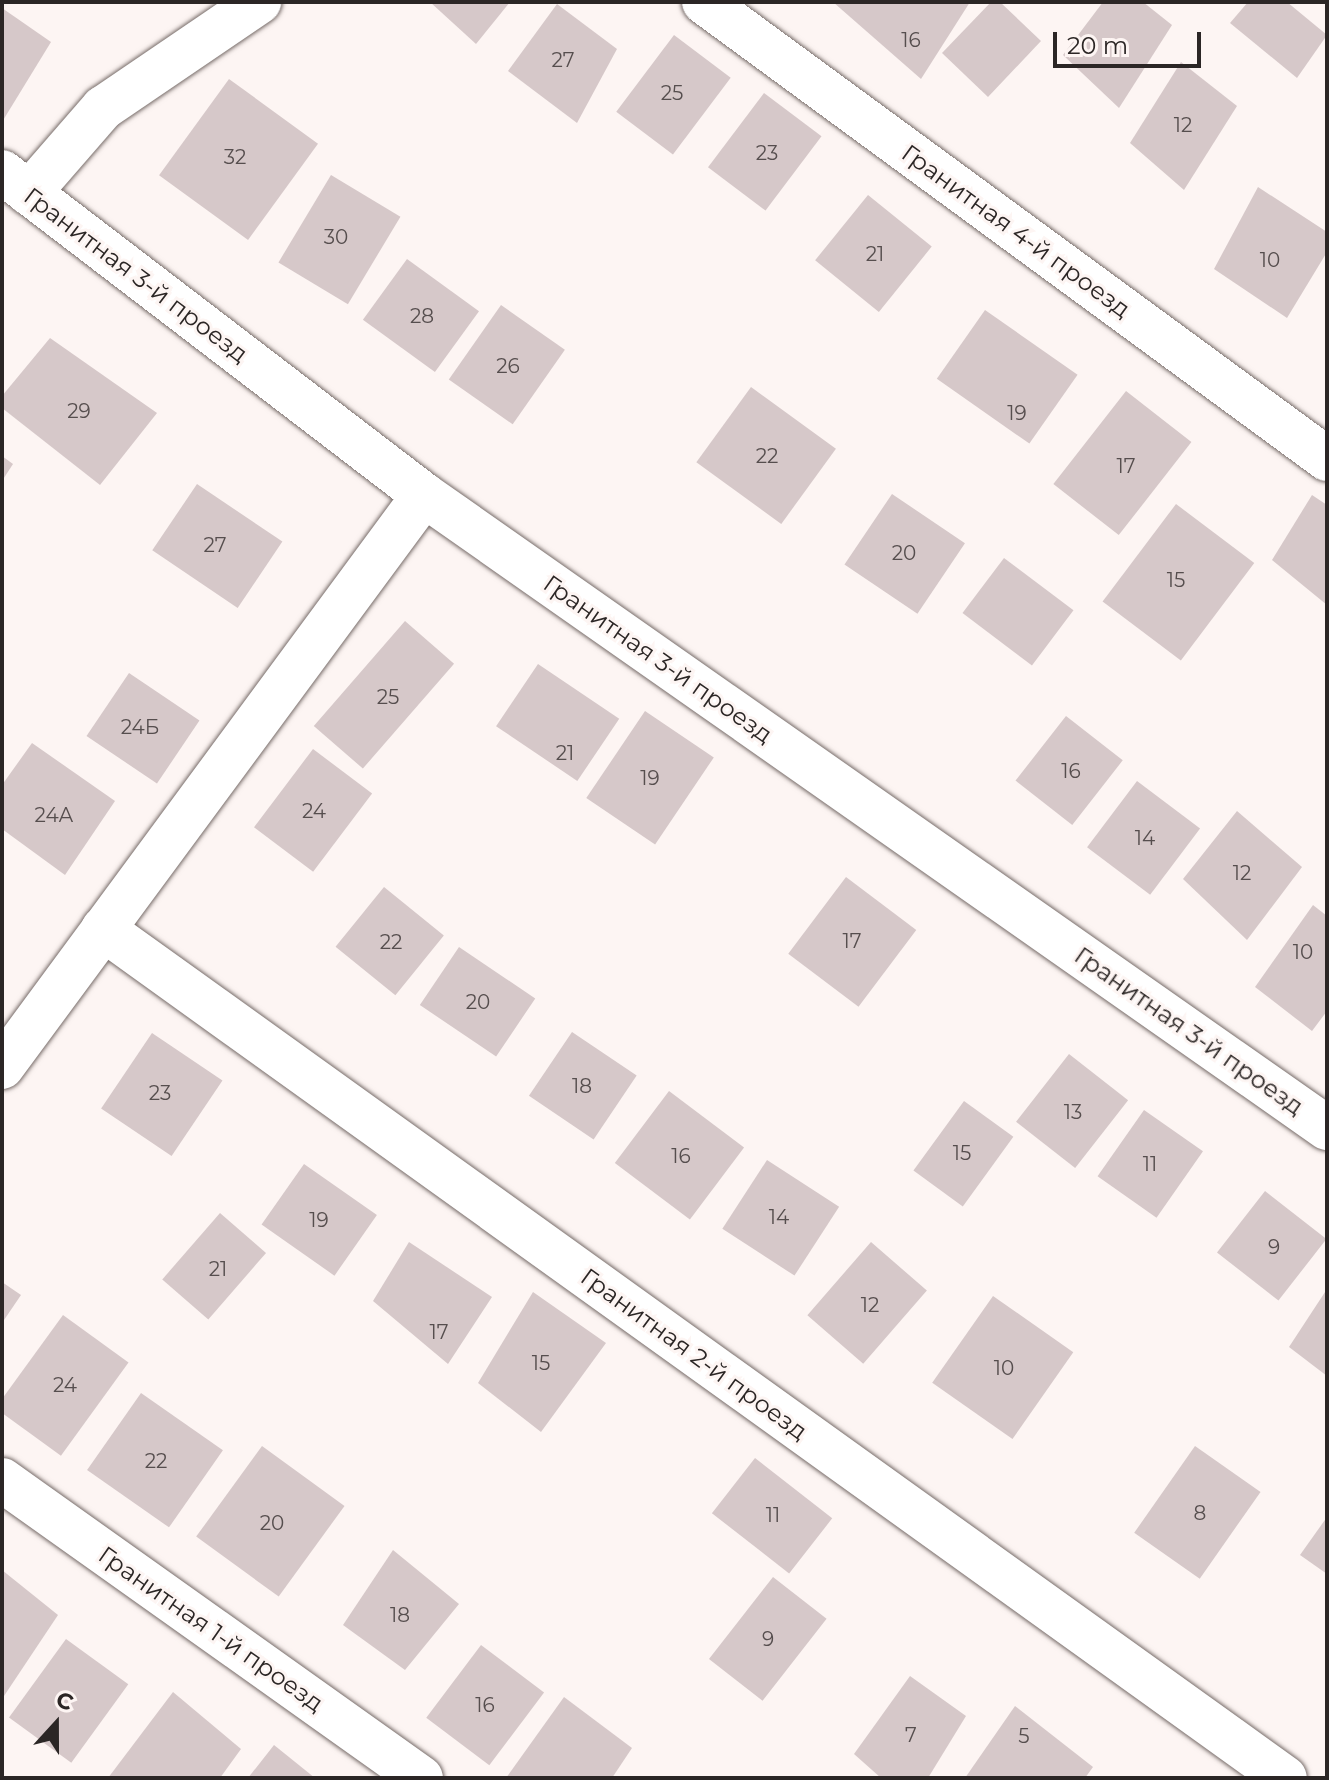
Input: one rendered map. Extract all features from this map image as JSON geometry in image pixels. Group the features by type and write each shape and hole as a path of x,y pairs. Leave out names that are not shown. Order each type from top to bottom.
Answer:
{"street":[{"path":"16,182 103,108 259,2"},
{"name":"Гранитная 4-й проезд","path":"704,2 1327,459"},
{"name":"Гранитная 3-й проезд","path":"16,182 424,495 1327,1128"},
{"path":"2,1067 424,495"},
{"name":"Гранитная 2-й проезд","path":"103,929 1285,1778"},
{"name":"Гранитная 1-й проезд","path":"2,1480 421,1778"}],"building":[{"path":"430,2 510,2 476,44"},
{"path":"833,2 970,2 921,79"},
{"path":"991,2 1000,2 1041,41 988,97 942,53"},
{"path":"1103,2 1143,2 1172,25 1119,108 1063,55"},
{"path":"1248,2 1287,2 1327,35 1297,78 1230,23"},
{"path":"557,4 617,49 577,123 508,71"},
{"path":"2,8 51,42 2,122"},
{"path":"674,35 731,78 673,154 616,112"},
{"path":"1181,62 1237,106 1184,190 1130,143"},
{"path":"229,79 318,144 248,240 159,175"},
{"path":"764,93 822,136 766,211 708,167"},
{"path":"331,175 400,217 348,304 278,262"},
{"path":"1258,187 1327,232 1327,252 1287,318 1214,269"},
{"path":"868,195 932,247 879,312 815,260"},
{"path":"407,259 479,311 435,372 363,320"},
{"path":"501,305 565,350 513,424 449,380"},
{"path":"985,310 1078,375 1029,444 937,379"},
{"path":"50,338 157,413 100,485 2,408 2,396"},
{"path":"751,387 836,449 781,524 696,462"},
{"path":"1126,391 1191,442 1119,535 1053,484"},
{"path":"2,456 13,464 2,481"},
{"path":"197,484 282,542 238,608 152,550"},
{"path":"892,494 965,543 917,614 844,564"},
{"path":"1312,495 1327,505 1327,605 1272,560"},
{"path":"1176,504 1254,563 1181,660 1103,601"},
{"path":"1004,558 1073,610 1032,665 962,613"},
{"path":"405,621 454,664 363,769 314,726"},
{"path":"538,664 619,719 577,781 496,726"},
{"path":"129,673 199,721 157,784 87,736"},
{"path":"645,711 714,757 655,844 586,798"},
{"path":"1066,716 1123,760 1072,825 1016,781"},
{"path":"32,743 115,801 65,875 2,829 2,785"},
{"path":"313,749 372,794 313,872 254,827"},
{"path":"1137,781 1200,829 1150,895 1087,847"},
{"path":"1237,811 1302,867 1247,940 1183,879"},
{"path":"846,877 916,930 859,1007 788,954"},
{"path":"384,887 444,935 395,995 336,947"},
{"path":"1313,905 1327,916 1327,1011 1312,1031 1255,987"},
{"path":"459,947 535,998 496,1056 420,1005"},
{"path":"572,1032 637,1076 594,1139 529,1096"},
{"path":"152,1033 222,1081 172,1156 101,1108"},
{"path":"1069,1054 1128,1100 1075,1168 1016,1122"},
{"path":"669,1091 744,1148 690,1219 615,1163"},
{"path":"964,1101 1013,1137 963,1206 913,1171"},
{"path":"1144,1110 1203,1151 1157,1218 1098,1176"},
{"path":"767,1160 839,1207 794,1276 722,1229"},
{"path":"304,1164 377,1215 334,1276 262,1225"},
{"path":"1265,1191 1326,1239 1278,1300 1217,1252"},
{"path":"220,1213 266,1253 208,1319 162,1279"},
{"path":"409,1242 492,1297 448,1364 373,1301"},
{"path":"871,1242 927,1291 863,1364 807,1315"},
{"path":"2,1282 21,1295 2,1323"},
{"path":"1327,1289 1327,1376 1289,1347"},
{"path":"533,1292 606,1343 541,1432 478,1383"},
{"path":"993,1296 1073,1352 1012,1439 932,1383"},
{"path":"63,1315 129,1363 61,1456 2,1413 2,1399"},
{"path":"141,1393 223,1450 169,1527 87,1470"},
{"path":"262,1446 345,1506 279,1597 196,1537"},
{"path":"1195,1446 1261,1492 1200,1579 1134,1533"},
{"path":"755,1458 832,1518 789,1573 712,1513"},
{"path":"1327,1517 1327,1574 1300,1555"},
{"path":"393,1550 459,1604 405,1670 343,1625"},
{"path":"2,1570 58,1615 2,1699"},
{"path":"773,1577 827,1619 763,1701 709,1659"},
{"path":"66,1639 128,1684 71,1763 9,1717"},
{"path":"481,1645 544,1693 489,1765 426,1718"},
{"path":"910,1676 966,1716 928,1778 881,1778 854,1754"},
{"path":"173,1692 241,1749 220,1778 108,1778"},
{"path":"564,1697 632,1748 612,1778 506,1778"},
{"path":"1015,1706 1093,1767 1085,1778 965,1778"},
{"path":"274,1745 315,1778 248,1778"}]}
